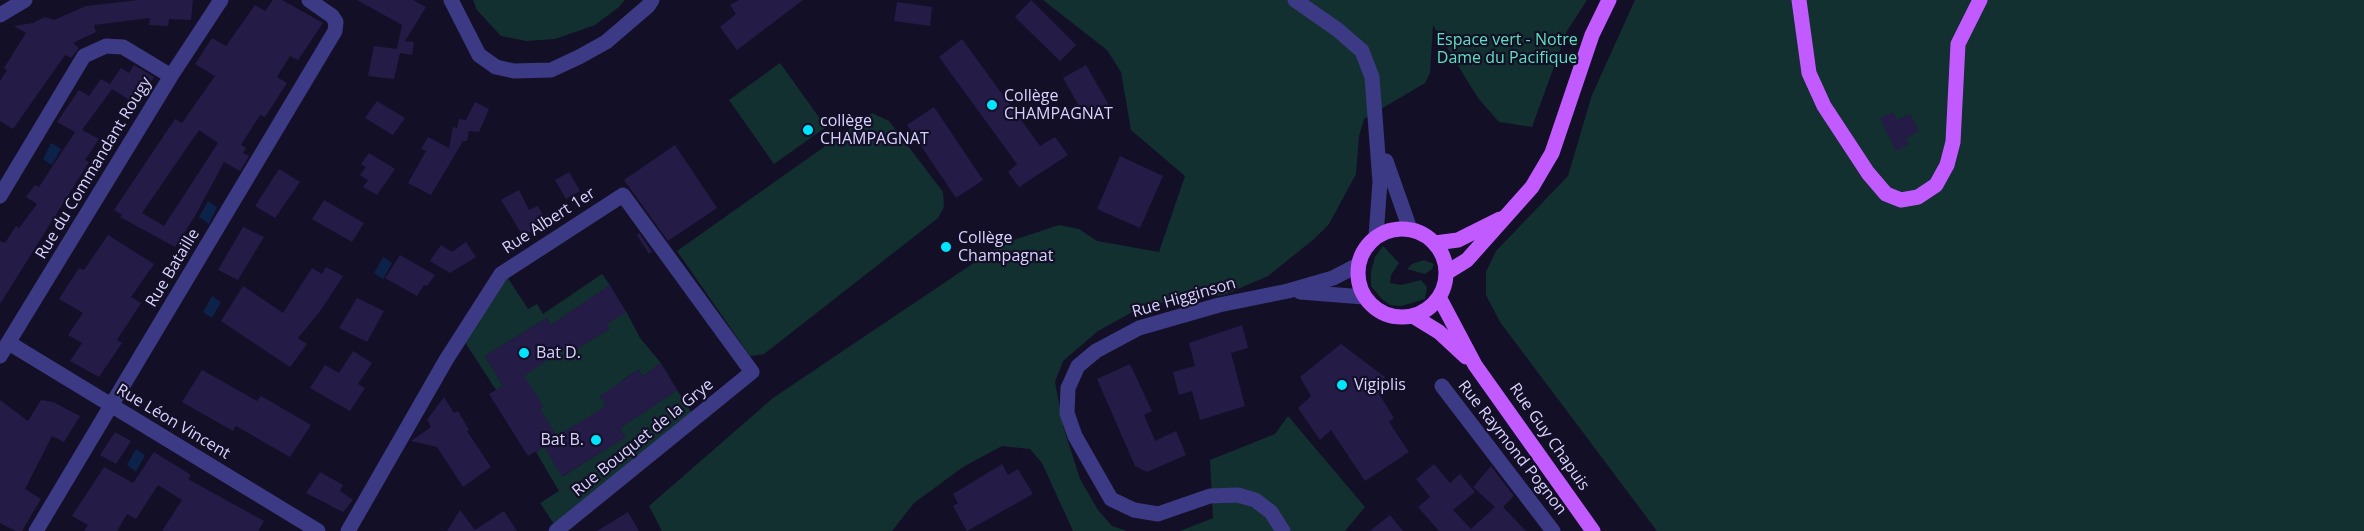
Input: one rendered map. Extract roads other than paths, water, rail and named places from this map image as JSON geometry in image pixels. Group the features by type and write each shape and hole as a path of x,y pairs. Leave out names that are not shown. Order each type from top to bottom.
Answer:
{"main road":[{"path":"1446,273 1467,260 1532,187 1552,153 1592,35 1609,0"},
{"path":"1799,0 1809,74 1824,106 1868,173 1886,194 1901,200 1918,197 1936,185 1947,165 1953,142 1958,44 1980,0"},
{"path":"1435,243 1458,240 1510,214"},
{"path":"1398,228 1410,229 1424,234 1435,243 1441,252 1446,273 1445,286 1439,297 1423,312 1413,316 1399,317 1385,314 1373,307 1364,297 1357,276 1358,265 1361,254 1376,236 1398,228"},
{"name":"Rue Guy Chapuis","path":"1439,297 1475,365 1593,531"},
{"name":"Rue Guy Chapuis","path":"1413,316 1439,332 1475,365"}],"street":[{"path":"6,9 25,0"},
{"name":"Rue du Commandant Rougy","path":"5,350 171,76 221,0"},
{"name":"Rue Bataille","path":"36,531 335,31 336,22 332,16 309,0"},
{"path":"453,3 479,55 496,67 514,70 551,70 606,42 652,0"},
{"path":"1295,0 1338,30 1362,51 1372,77 1380,182 1376,236"},
{"path":"0,196 84,56 106,46 123,47 171,76"},
{"path":"1377,125 1389,175 1410,229"},
{"name":"Rue Albert 1er","path":"348,531 446,360 501,274 623,195 752,372"},
{"name":"Rue Higginson","path":"1283,531 1271,512 1255,500 1238,495 1210,496 1158,514 1134,510 1111,499 1075,436 1067,413 1068,388 1078,366 1096,351 1139,328 1219,305 1288,291 1333,278 1358,265"},
{"name":"Rue Higginson","path":"1288,291 1364,297"},
{"name":"Rue Léon Vincent","path":"5,350 112,406 318,531"},
{"name":"Rue Bouquet de la Grye","path":"556,531 752,372"},
{"name":"Rue Raymond Pognon","path":"1442,386 1553,531"}],"water":[{"path":"51,143 61,149 52,165 43,159"},
{"path":"208,201 217,207 209,224 199,217"},
{"path":"383,257 392,263 383,279 374,273"},
{"path":"212,296 221,302 212,318 203,312"},
{"path":"136,449 145,455 136,472 127,465"}],"place":[{"name":"Collège CHAMPAGNAT","path":"992,105"},
{"name":"collège CHAMPAGNAT","path":"808,130"},
{"name":"Collège Champagnat","path":"946,247"},
{"name":"Bat D.","path":"524,353"},
{"name":"Vigiplis","path":"1342,385"},
{"name":"Bat B.","path":"596,440"}],"park label":[{"name":"Espace vert - Notre Dame du Pacifique","path":"1507,49"}]}
